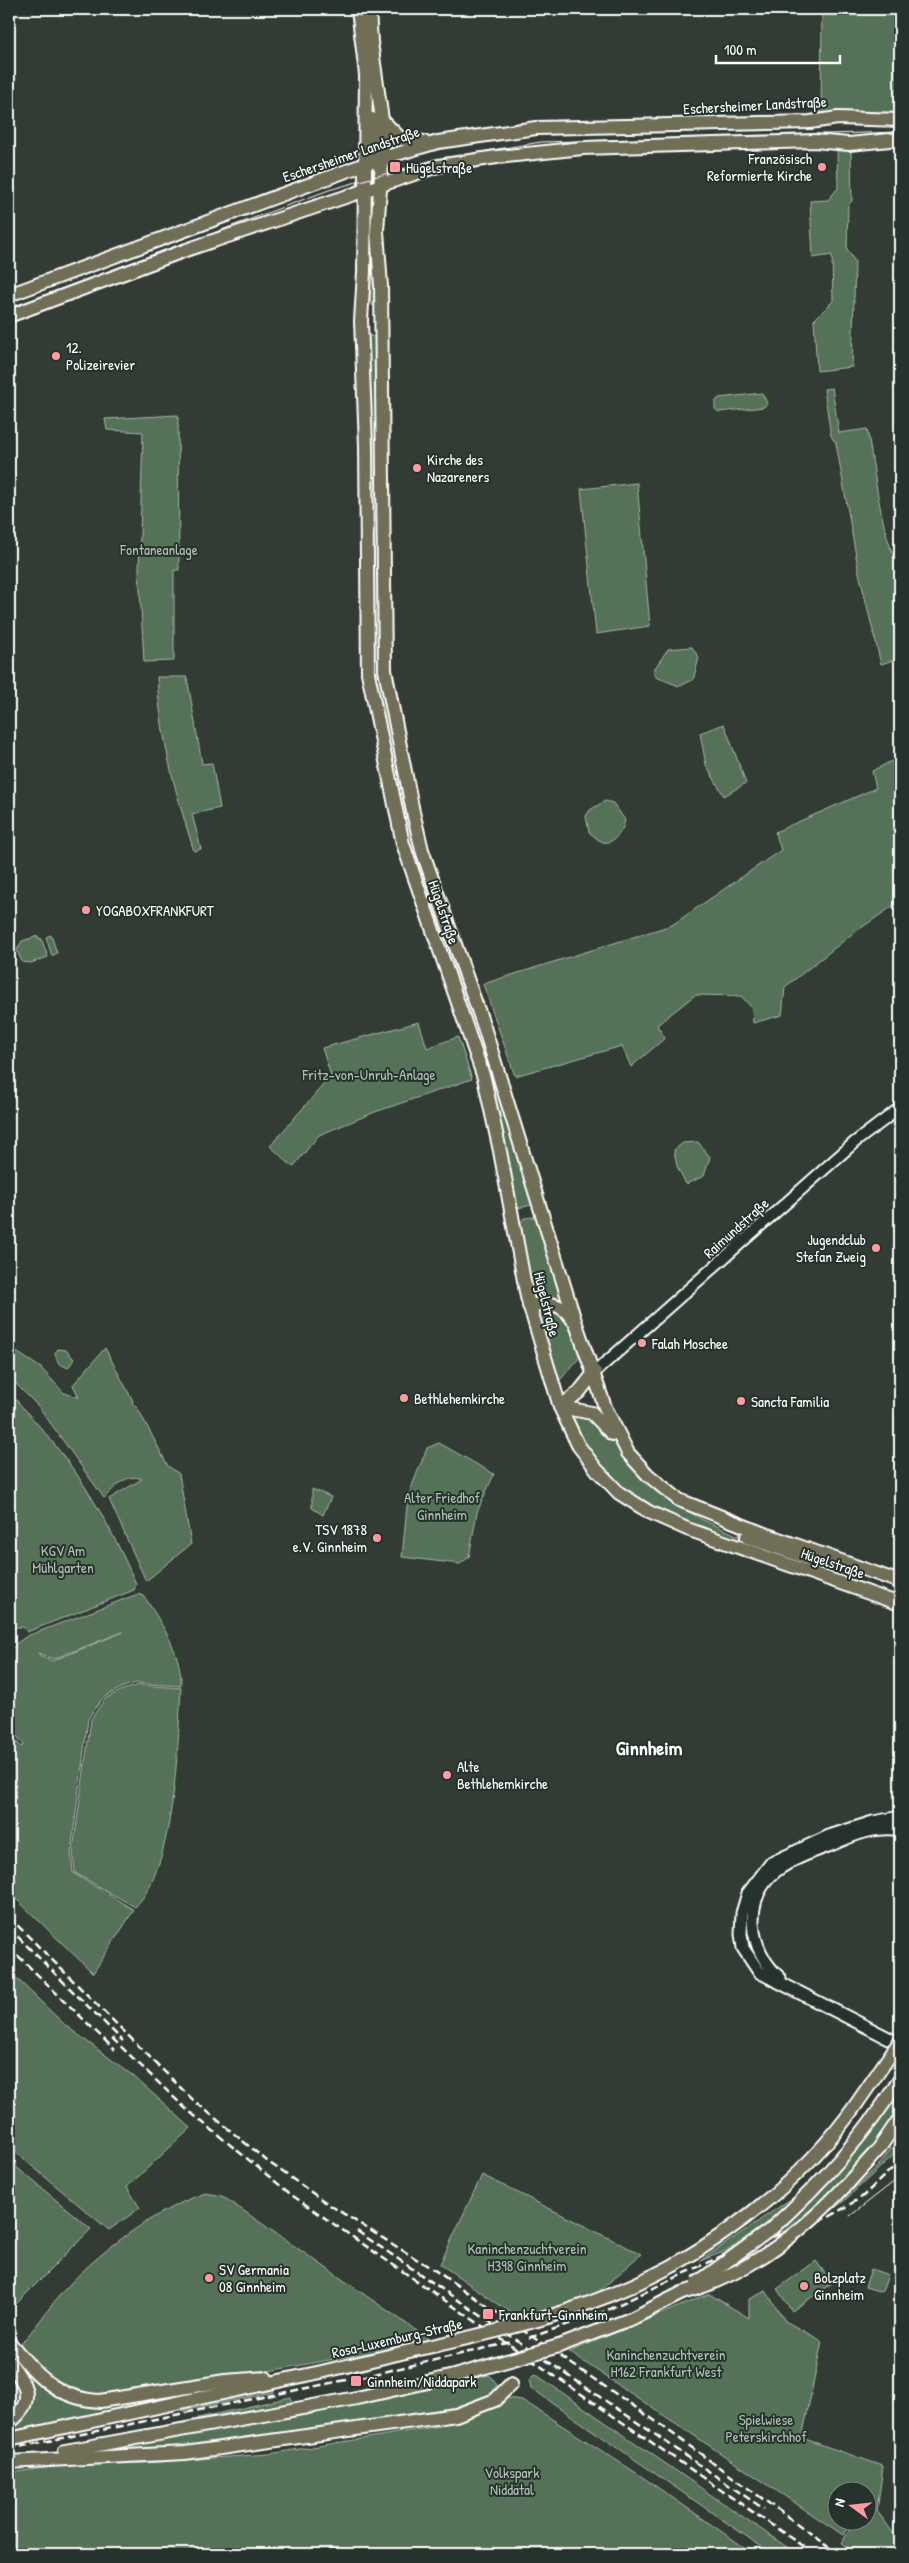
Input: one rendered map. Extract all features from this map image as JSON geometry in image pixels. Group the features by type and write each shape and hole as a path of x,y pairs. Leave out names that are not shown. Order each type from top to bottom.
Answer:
{"main road":[{"name":"Hügelstraße","path":"358,9 374,160 382,178 377,231 382,307 385,670 422,850 500,1077 576,1324 605,1407 626,1449 648,1475 679,1500 762,1533 900,1582"},
{"name":"Hügelstraße","path":"369,9 371,42 384,122 365,187 361,321 366,446 368,673 403,844 484,1078 492,1109 529,1306 560,1407 578,1445 597,1470 619,1493 649,1512 687,1529 900,1604"},
{"name":"Eschersheimer Landstraße","path":"9,296 374,160 438,142 536,128 810,122 838,118 900,120"},
{"path":"384,122 401,139 438,142"},
{"path":"9,316 186,250 365,187 382,178 395,179 452,164 583,148 804,142 850,144 900,139"},
{"path":"344,172 365,187 372,196 377,231"},
{"path":"363,300 369,311 374,312 382,307"},
{"path":"361,321 372,324 381,341"},
{"path":"386,758 394,761 403,757"},
{"path":"391,781 397,774 407,777"},
{"path":"529,1306 555,1304 566,1309 576,1324"},
{"path":"560,1407 579,1392 594,1372"},
{"path":"560,1407 592,1413 626,1449"},
{"path":"679,1500 700,1514 744,1535 900,1592"},
{"path":"900,1817 873,1822 802,1847 771,1863 748,1893 742,1913 743,1948 759,1972 900,2042"},
{"path":"791,1987 772,1971 762,1958 753,1934 755,1905 766,1883 788,1863 843,1839 880,1828 900,1830"},
{"name":"Rosa-Luxemburg-Straße","path":"9,2438 291,2379 504,2330 565,2313 642,2282 708,2244 759,2207 819,2152 838,2130 900,2042"},
{"path":"682,2293 749,2247 805,2198 856,2143 900,2079"},
{"path":"9,2462 356,2398 454,2376 559,2346 633,2318 682,2293 727,2276 758,2259 788,2238 842,2188 878,2150 900,2118"},
{"path":"9,2342 53,2388 75,2399 86,2401 100,2401 225,2381 258,2378 291,2379"},
{"path":"9,2362 24,2381 26,2392 26,2402 21,2411 9,2423"},
{"path":"9,2462 185,2453 456,2415 495,2400 511,2384"}],"street":[{"name":"Raimundstraße","path":"594,1372 855,1142 900,1108"}],"green space":[{"path":"822,9 900,9 900,112 821,114"},
{"path":"837,150 851,150 852,201 848,205 847,249 855,262 852,367 817,371 814,320 833,301 832,255 813,258 810,201 828,200 838,188"},
{"path":"370,202 377,305 371,305"},
{"path":"368,334 375,338 378,413 381,670 397,754 393,757 391,756 374,686"},
{"path":"832,388 839,433 867,429 883,520 893,555 900,570 900,658 881,664 859,573 836,443 831,436 824,389"},
{"path":"762,393 767,403 764,407 719,412 715,409 715,402 719,398"},
{"name":"Fontaneanlage","path":"178,415 179,570 174,570 174,661 144,662 139,571 143,432 107,430 105,419"},
{"path":"637,483 650,626 596,634 581,489"},
{"path":"692,647 699,658 693,680 679,686 656,677 653,671 668,649"},
{"path":"157,677 187,677 202,764 212,763 220,808 192,814 201,849 194,851 165,744"},
{"path":"724,724 746,783 724,796 706,765 700,733"},
{"path":"900,757 900,901 851,935 785,987 782,1015 753,1023 752,1008 741,996 695,995 657,1025 665,1038 631,1067 622,1046 515,1076 483,984 672,925 781,850 775,832 876,788 872,771"},
{"path":"396,780 402,780 449,938 447,942 411,856"},
{"path":"605,801 613,803 625,820 623,828 615,839 603,842 589,832 586,816 590,810"},
{"path":"51,935 57,953 52,956 46,937"},
{"path":"38,936 39,939 41,938 48,957 31,963 22,962 17,950 22,941"},
{"path":"452,956 455,956 536,1204 514,1209 449,961"},
{"name":"Fritz-von-Unruh-Anlage","path":"419,1022 427,1048 458,1037 472,1079 375,1112 319,1135 293,1167 270,1146 331,1076 322,1048"},
{"path":"698,1142 710,1157 704,1176 686,1184 677,1166 674,1150 683,1143"},
{"path":"534,1217 542,1222 562,1299 541,1297 532,1299 518,1226 524,1218"},
{"path":"544,1308 564,1313 581,1356 560,1380 539,1320 540,1313"},
{"path":"9,1347 41,1368 64,1393 79,1397 73,1385 105,1348 133,1401 132,1403 138,1409 168,1466 179,1474 191,1544 146,1581 109,1499 142,1479 136,1477 126,1479 104,1498 39,1407 9,1377"},
{"path":"58,1349 66,1350 74,1359 68,1368 58,1363 55,1353"},
{"name":"KGV Am Mühlgarten","path":"9,1392 49,1437 78,1476 110,1529 136,1584 134,1590 27,1632 23,1627 16,1627 9,1632"},
{"path":"578,1416 594,1421 604,1429 629,1463 656,1492 701,1519 770,1550 764,1551 670,1517 619,1487 598,1465 571,1422"},
{"name":"Alter Friedhof Ginnheim","path":"439,1443 494,1474 477,1512 469,1557 460,1564 402,1557 408,1496 427,1448"},
{"path":"312,1489 331,1497 323,1515 312,1508"},
{"path":"138,1594 144,1596 168,1636 180,1670 181,1686 136,1683 123,1687 103,1698 88,1719 71,1852 73,1873 134,1910 93,1973 9,1892 9,1731 21,1747 24,1745 9,1726 9,1652 27,1636","holes":["123,1632 52,1661 38,1653 53,1659"]},
{"path":"139,1685 181,1688 176,1771 166,1835 159,1864 148,1889 135,1907 75,1873 73,1851 91,1719 105,1699 122,1690"},
{"path":"9,1971 65,2025 132,2075 191,2128 127,2187 140,2208 109,2230 9,2147"},
{"path":"900,2091 900,2109 877,2143 838,2187 843,2199 879,2165 900,2136 900,2149 844,2201 830,2212 807,2224 746,2243 700,2261 839,2166 874,2126"},
{"path":"9,2161 91,2229 9,2311"},
{"name":"Kaninchenzuchtverein H398 Ginnheim","path":"482,2175 641,2254 596,2294 520,2319 440,2264"},
{"name":"SV Germania 08 Ginnheim","path":"206,2193 222,2196 430,2340 392,2351 373,2352 225,2379 101,2398 65,2391 20,2349 20,2344 73,2280 107,2250 126,2235 166,2210"},
{"name":"Bolzplatz Ginnheim","path":"816,2261 832,2283 792,2311 777,2289"},
{"path":"871,2269 888,2275 882,2292 865,2287"},
{"path":"766,2291 785,2321 822,2341 802,2438 883,2466 877,2511 900,2542 900,2554 857,2554 842,2543 849,2530 876,2530 876,2480 826,2480 826,2524 569,2352 709,2294 749,2318 749,2299"},
{"path":"12,2355 74,2401 227,2387 9,2432 9,2426 28,2403 11,2358"},
{"path":"369,2366 369,2369 273,2388 274,2392 183,2411 182,2409 196,2405"},
{"path":"9,2367 16,2375 22,2401 9,2419"},
{"path":"489,2375 497,2385 491,2396 479,2404 250,2439 112,2451 112,2448 301,2416"},
{"path":"534,2375 797,2554 772,2554 531,2388 529,2380"},
{"path":"373,2387 373,2389 199,2421 198,2418 291,2397 293,2403"},
{"name":"Volkspark Niddatal","path":"507,2398 522,2400 638,2474 754,2554 9,2554 9,2473 74,2464 144,2463 269,2454 440,2426 449,2420 480,2414"},
{"path":"836,2530 846,2530 843,2535"}],"tram line":[{"path":"9,309 329,190 437,159 541,142 900,132"},
{"path":"850,2216 900,2177"}],"railway":[{"path":"9,1917 192,2099 267,2161 328,2204 439,2273 651,2418 839,2554"},
{"path":"9,1928 123,2041"},
{"path":"9,1947 115,2050"},
{"path":"112,2038 185,2108 293,2196 814,2554"},
{"path":"529,2338 603,2312 732,2251 829,2217 862,2197 900,2161"},
{"path":"357,2231 764,2509"},
{"path":"9,2449 375,2374 512,2342"}],"place":[{"name":"Hügelstraße","path":"395,167"},
{"name":"Französisch Reformierte Kirche","path":"822,167"},
{"name":"12. Polizeirevier","path":"56,356"},
{"name":"Kirche des Nazareners","path":"417,468"},
{"name":"YOGABOXFRANKFURT","path":"86,910"},
{"name":"Jugendclub Stefan Zweig","path":"876,1248"},
{"name":"Falah Moschee","path":"642,1343"},
{"name":"Bethlehemkirche","path":"404,1398"},
{"name":"Sancta Familia","path":"741,1401"},
{"name":"TSV 1878 e.V. Ginnheim","path":"377,1538"},
{"name":"Alte Bethlehemkirche","path":"447,1775"},
{"name":"SV Germania 08 Ginnheim","path":"209,2278"},
{"name":"Bolzplatz Ginnheim","path":"804,2286"},
{"name":"Frankfurt-Ginnheim","path":"488,2314"},
{"name":"Ginnheim/Niddapark","path":"356,2381"}],"district":[{"name":"Ginnheim","path":"649,1747"}],"park label":[{"name":"Kaninchenzuchtverein H162 Frankfurt West","path":"666,2362"},
{"name":"Spielwiese Peterskirchhof","path":"766,2428"}]}
